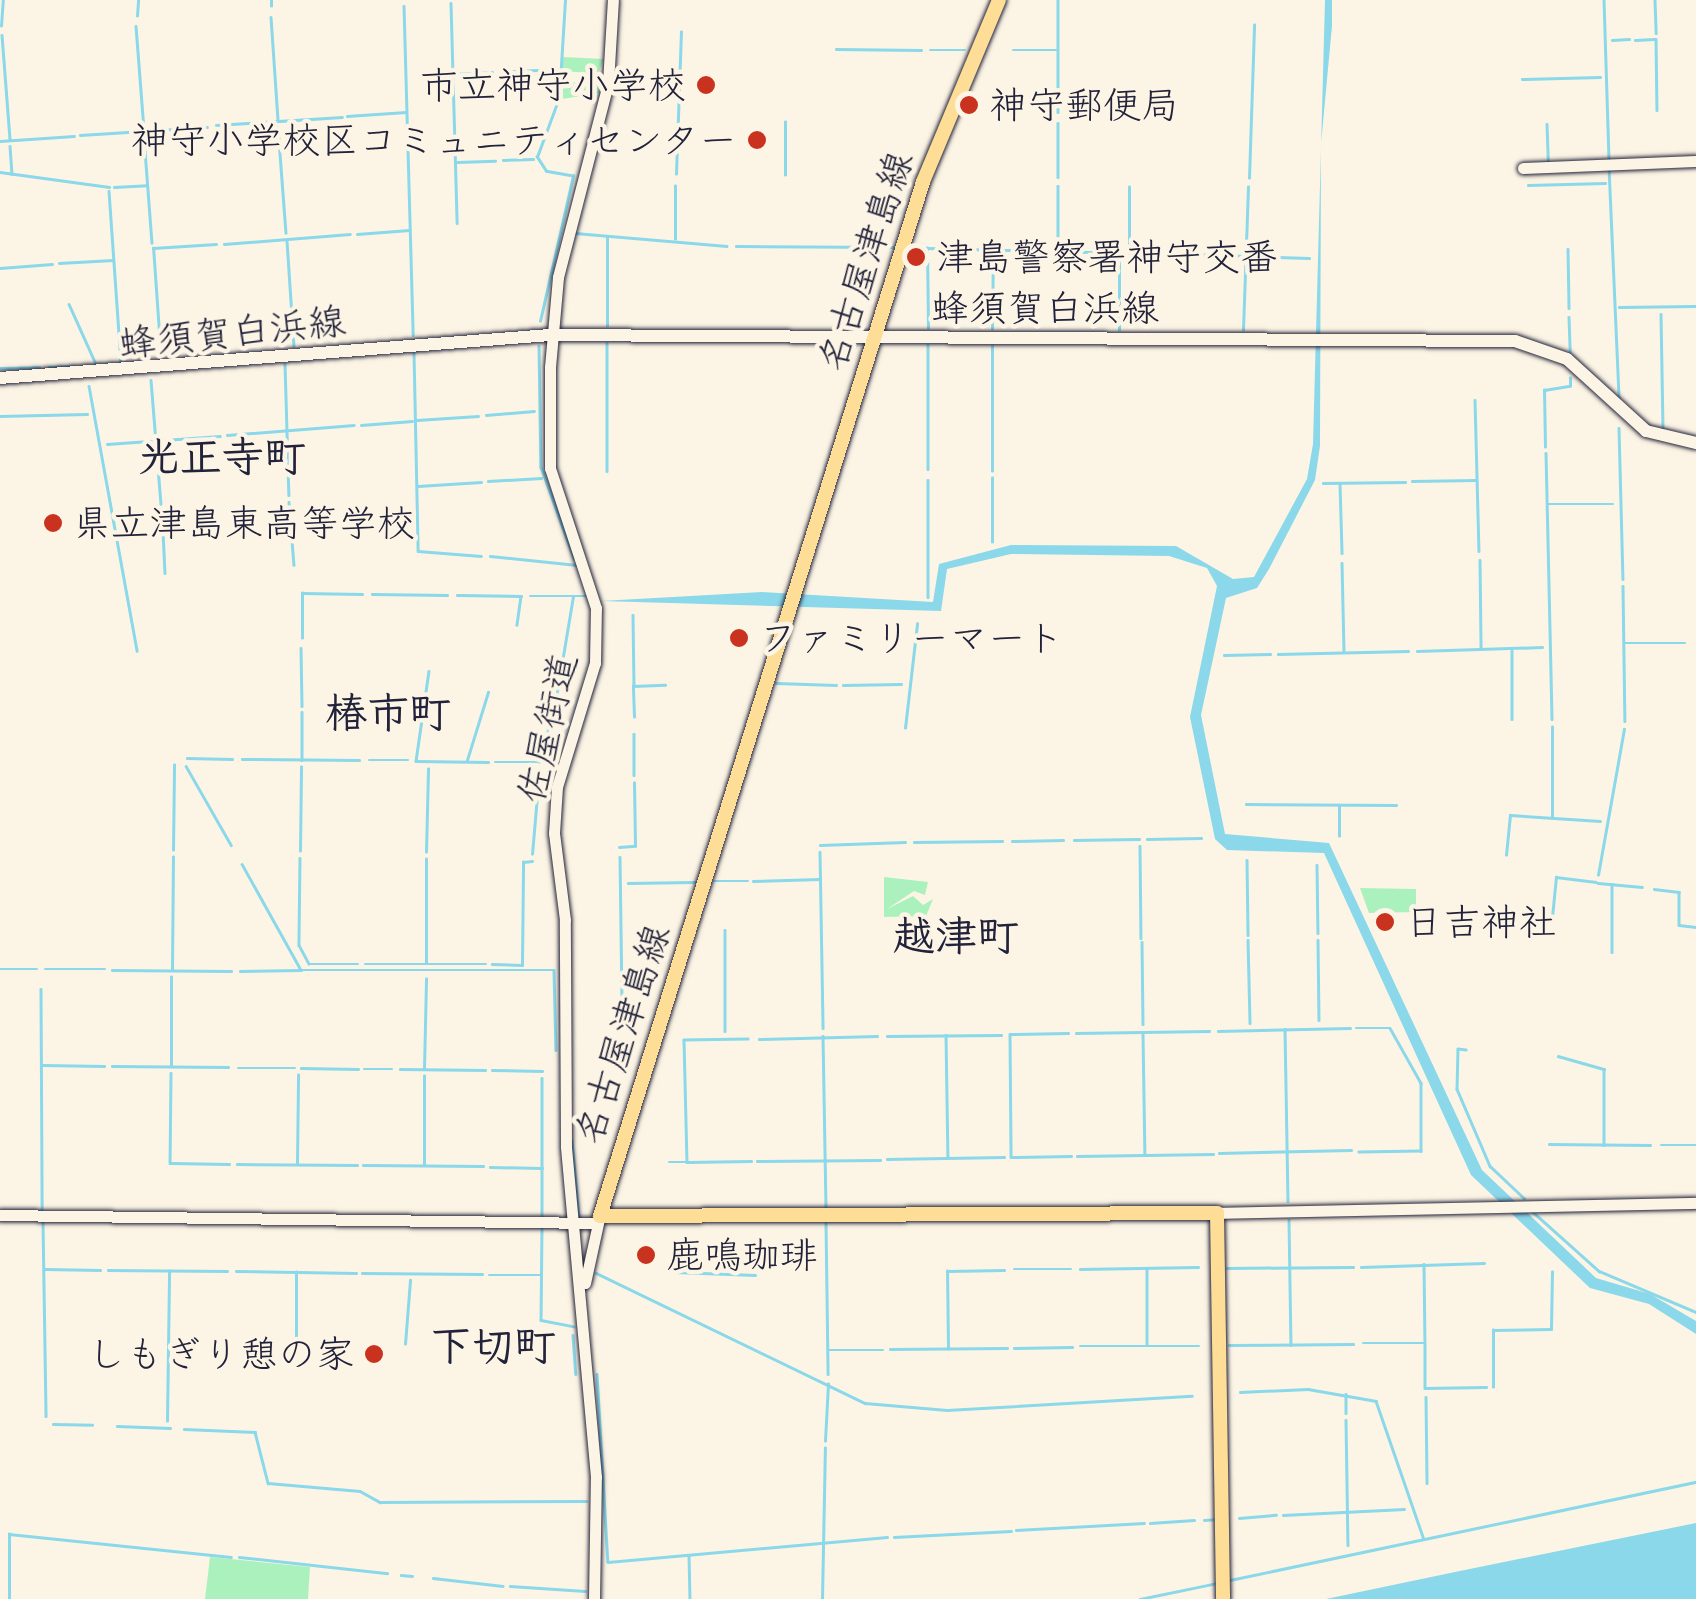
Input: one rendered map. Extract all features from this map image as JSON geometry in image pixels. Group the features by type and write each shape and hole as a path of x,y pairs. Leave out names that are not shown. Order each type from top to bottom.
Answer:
{"main road":[{"name":"名古屋津島線","path":"599,1220 946,117 998,0"},
{"name":"蜂須賀白浜線","path":"0,378 550,335 1320,340 1539,346 1575,366 1632,423 1696,443"},
{"path":"599,1220 1217,1213 1223,1599"}],"street":[{"name":"佐屋街道","path":"594,1599 585,1283 578,1222 555,804 595,663 597,621 550,468 550,335 608,83 613,0"},
{"path":"1523,168 1696,162"},
{"path":"1217,1213 1696,1203"},
{"path":"0,1215 599,1220 585,1283"}],"green space":[{"path":"563,57 604,59 598,74 565,71 570,82 599,83 600,93 562,99"},
{"path":"884,877 928,882 925,895 914,891 887,909 913,896 923,905 933,899 926,916 884,917"},
{"path":"1360,888 1416,889 1416,912 1369,913"},
{"path":"210,1557 310,1567 308,1599 205,1599"}],"water":[{"path":"1325,0 1332,0 1332,26 1321,142"},
{"path":"1321,149 1320,446 1315,480 1257,588 1226,598 1201,715 1225,834 1329,843 1482,1170 1596,1278 1650,1294 1696,1321 1696,1334 1649,1304 1590,1288 1471,1175 1324,853 1227,850 1215,839 1190,717 1217,586 1207,568 1169,556 1011,554 947,569 941,611 601,601 762,592 933,602 939,564 1011,545 1176,546 1233,579 1254,577 1307,479 1313,444"},
{"path":"1696,1523 1696,1599 1326,1599 1455,1572"}],"waterway":[{"path":"1,26 3,0"},
{"path":"137,16 138,0"},
{"path":"271,0 271,6"},
{"path":"540,321 573,176 546,171 537,157 559,98 565,0"},
{"path":"1058,0 1058,112"},
{"path":"1604,0 1609,159"},
{"path":"1655,0 1656,33"},
{"path":"451,3 457,223"},
{"path":"404,6 413,335"},
{"path":"271,17 278,120"},
{"path":"1249,178 1254,25"},
{"path":"136,26 144,129"},
{"path":"676,174 681,32"},
{"path":"2,35 10,140"},
{"path":"1612,40 1629,39"},
{"path":"1635,40 1654,39"},
{"path":"1656,39 1657,110"},
{"path":"836,49 921,50"},
{"path":"930,50 965,50"},
{"path":"1013,50 1056,50"},
{"path":"500,72 557,69"},
{"path":"454,74 492,72"},
{"path":"1522,79 1600,77"},
{"path":"347,116 406,112"},
{"path":"216,125 342,117"},
{"path":"785,122 785,175"},
{"path":"1058,123 1058,177"},
{"path":"1547,124 1548,162"},
{"path":"80,135 207,127"},
{"path":"278,127 286,233"},
{"path":"0,141 74,136"},
{"path":"144,137 152,243"},
{"path":"10,146 12,174"},
{"path":"503,160 533,159"},
{"path":"457,162 495,161"},
{"path":"1609,167 1619,398"},
{"path":"0,172 109,187"},
{"path":"1528,185 1605,183"},
{"path":"114,187 147,185"},
{"path":"675,186 675,239"},
{"path":"1058,186 1058,250"},
{"path":"1129,187 1129,250"},
{"path":"1243,330 1248,187"},
{"path":"109,191 121,363"},
{"path":"357,234 409,230"},
{"path":"575,233 726,246"},
{"path":"224,244 350,234"},
{"path":"607,237 607,326"},
{"path":"287,241 294,346"},
{"path":"161,361 153,248 216,244"},
{"path":"736,246 895,247"},
{"path":"913,247 926,248"},
{"path":"928,328 927,248 1175,254"},
{"path":"1568,249 1569,308"},
{"path":"992,329 993,251"},
{"path":"1119,252 1119,330"},
{"path":"1186,254 1309,258"},
{"path":"59,263 113,260"},
{"path":"0,268 52,264"},
{"path":"69,304 96,364"},
{"path":"1619,307 1696,306"},
{"path":"1661,314 1663,428"},
{"path":"1569,317 1570,352"},
{"path":"607,343 607,471"},
{"path":"928,345 928,469"},
{"path":"539,346 541,467 574,558"},
{"path":"992,346 992,471"},
{"path":"414,353 418,551 481,556"},
{"path":"285,364 289,495"},
{"path":"49,367 73,366"},
{"path":"0,368 39,367"},
{"path":"1545,447 1544,390 1570,386 1570,378"},
{"path":"151,380 161,504"},
{"path":"89,386 137,651"},
{"path":"1475,400 1479,551"},
{"path":"486,415 534,411"},
{"path":"0,416 87,414"},
{"path":"417,420 478,416"},
{"path":"361,425 412,421"},
{"path":"227,435 354,425"},
{"path":"1619,428 1623,579"},
{"path":"107,444 220,436"},
{"path":"1546,453 1552,719"},
{"path":"488,481 541,478"},
{"path":"992,478 992,542"},
{"path":"928,480 928,597"},
{"path":"1412,481 1476,480"},
{"path":"418,486 481,482"},
{"path":"1323,483 1405,482"},
{"path":"1340,484 1342,553"},
{"path":"289,502 294,565"},
{"path":"1548,504 1613,504"},
{"path":"162,510 165,573"},
{"path":"490,556 577,565"},
{"path":"1480,560 1481,648"},
{"path":"1342,563 1344,651"},
{"path":"1623,586 1625,721"},
{"path":"302,638 302,593 362,594"},
{"path":"372,594 447,595"},
{"path":"457,595 521,596 517,625"},
{"path":"530,596 586,596"},
{"path":"555,704 573,596"},
{"path":"633,615 634,685"},
{"path":"905,728 917,624"},
{"path":"1625,643 1685,643"},
{"path":"1417,651 1542,647"},
{"path":"301,648 302,706"},
{"path":"1278,654 1408,651"},
{"path":"1512,651 1512,719"},
{"path":"1224,655 1270,654"},
{"path":"429,671 416,761 488,762"},
{"path":"776,683 836,685"},
{"path":"843,685 901,684"},
{"path":"634,717 633,686 665,685"},
{"path":"467,760 488,692"},
{"path":"302,712 302,760"},
{"path":"495,762 539,762 553,712"},
{"path":"1552,727 1552,817"},
{"path":"1598,875 1624,729"},
{"path":"634,734 634,775"},
{"path":"187,758 232,759"},
{"path":"242,759 359,760"},
{"path":"369,760 408,760"},
{"path":"173,850 174,765"},
{"path":"186,766 231,845"},
{"path":"300,851 301,767"},
{"path":"426,852 428,769"},
{"path":"532,854 539,772"},
{"path":"619,847 635,846 634,783"},
{"path":"1246,804 1396,805"},
{"path":"1339,806 1339,836"},
{"path":"1506,855 1510,815 1600,821"},
{"path":"1147,839 1201,838"},
{"path":"1074,840 1139,839"},
{"path":"1012,841 1063,840"},
{"path":"914,842 1002,841"},
{"path":"820,845 905,842"},
{"path":"1140,846 1141,938"},
{"path":"820,852 823,1028"},
{"path":"172,970 173,857"},
{"path":"620,857 622,999"},
{"path":"300,858 299,945 309,964 358,964"},
{"path":"426,859 426,963"},
{"path":"1247,860 1248,935"},
{"path":"492,964 522,965 523,862 532,861"},
{"path":"242,864 301,970 554,970 556,1050"},
{"path":"1317,865 1318,933"},
{"path":"1552,917 1556,877 1596,882"},
{"path":"753,881 820,879"},
{"path":"714,881 748,881"},
{"path":"628,883 695,882"},
{"path":"1598,883 1642,887"},
{"path":"1612,884 1612,952"},
{"path":"1654,889 1679,892 1679,925 1696,927"},
{"path":"725,930 725,1031"},
{"path":"1248,940 1250,1023"},
{"path":"1318,940 1319,1020"},
{"path":"1142,942 1143,1024"},
{"path":"365,964 486,964"},
{"path":"0,969 37,969"},
{"path":"45,969 105,969"},
{"path":"112,970 231,971"},
{"path":"240,971 301,970"},
{"path":"171,977 171,1065"},
{"path":"424,1069 426,979"},
{"path":"41,989 42,1211"},
{"path":"1218,1031 1350,1028"},
{"path":"1356,1028 1390,1028 1421,1083 1421,1151 1359,1152"},
{"path":"1285,1029 1288,1201"},
{"path":"1076,1033 1209,1031"},
{"path":"1011,1034 1068,1033"},
{"path":"1010,1034 1011,1157"},
{"path":"1143,1034 1145,1155"},
{"path":"946,1035 948,1158"},
{"path":"887,1036 1001,1035"},
{"path":"823,1036 826,1208"},
{"path":"759,1039 877,1036"},
{"path":"748,1039 684,1040 687,1162 751,1161"},
{"path":"1466,1050 1458,1049 1457,1089 1490,1166 1524,1198"},
{"path":"1558,1056 1604,1069 1604,1145"},
{"path":"42,1065 104,1066"},
{"path":"112,1066 228,1067"},
{"path":"238,1068 295,1068"},
{"path":"301,1068 358,1069"},
{"path":"364,1069 392,1069"},
{"path":"400,1069 485,1070"},
{"path":"492,1070 542,1071"},
{"path":"171,1073 170,1163 229,1164"},
{"path":"297,1163 298,1075"},
{"path":"424,1076 424,1165"},
{"path":"542,1078 542,1167"},
{"path":"572,1141 579,1218"},
{"path":"1549,1144 1650,1145"},
{"path":"1661,1145 1696,1145"},
{"path":"1219,1153 1351,1150"},
{"path":"1077,1156 1213,1154"},
{"path":"1011,1157 1071,1156"},
{"path":"887,1159 1004,1157"},
{"path":"757,1161 880,1160"},
{"path":"669,1162 687,1162"},
{"path":"237,1164 357,1165"},
{"path":"363,1165 483,1166"},
{"path":"490,1167 542,1168 542,1216"},
{"path":"1533,1212 1599,1271 1696,1312"},
{"path":"1289,1220 1291,1345"},
{"path":"43,1222 46,1416"},
{"path":"826,1223 828,1374"},
{"path":"542,1227 541,1320 573,1326"},
{"path":"1361,1267 1484,1263"},
{"path":"1424,1264 1425,1341"},
{"path":"1080,1269 1198,1267"},
{"path":"1227,1268 1353,1267"},
{"path":"1147,1268 1147,1344"},
{"path":"45,1269 100,1270"},
{"path":"1014,1269 1071,1269"},
{"path":"108,1270 227,1271"},
{"path":"948,1349 947,1271 1004,1270"},
{"path":"167,1421 169,1271"},
{"path":"236,1271 356,1273"},
{"path":"296,1272 296,1354"},
{"path":"675,1272 755,1275"},
{"path":"1493,1387 1493,1330 1551,1329 1552,1272"},
{"path":"362,1273 482,1274"},
{"path":"596,1273 865,1403 947,1410 1192,1396"},
{"path":"489,1275 542,1275"},
{"path":"405,1344 410,1280"},
{"path":"573,1335 576,1374"},
{"path":"1363,1343 1425,1343 1425,1388 1486,1387"},
{"path":"1229,1345 1353,1344"},
{"path":"1080,1346 1199,1346"},
{"path":"1014,1348 1072,1347"},
{"path":"890,1349 1007,1348"},
{"path":"829,1350 883,1350"},
{"path":"597,1374 608,1562 887,1537"},
{"path":"825,1441 828,1384"},
{"path":"1240,1392 1308,1389 1376,1401 1423,1537"},
{"path":"1346,1394 1346,1413"},
{"path":"1426,1397 1427,1483"},
{"path":"1346,1420 1348,1545"},
{"path":"53,1424 92,1425"},
{"path":"117,1426 170,1428"},
{"path":"184,1429 255,1432 268,1483 360,1491 380,1502 586,1501"},
{"path":"822,1599 825,1448"},
{"path":"1230,1580 1696,1482"},
{"path":"1283,1515 1404,1509"},
{"path":"1239,1518 1276,1515"},
{"path":"1204,1520 1218,1519"},
{"path":"1150,1523 1194,1520"},
{"path":"1016,1530 1144,1523"},
{"path":"894,1537 1011,1531"},
{"path":"9,1599 9,1534 231,1557"},
{"path":"689,1555 690,1599"},
{"path":"239,1557 387,1573"},
{"path":"401,1575 412,1576"},
{"path":"433,1578 503,1586"},
{"path":"1140,1599 1217,1583"},
{"path":"510,1586 585,1591"}],"place":[{"name":"市立神守小学校","path":"706,85"},
{"name":"神守郵便局","path":"969,105"},
{"name":"神守小学校区コミュニティセンター","path":"757,140"},
{"name":"津島警察署神守交番","path":"916,257"},
{"name":"県立津島東高等学校","path":"53,523"},
{"name":"ファミリーマート","path":"739,638"},
{"name":"日吉神社","path":"1385,922"},
{"name":"鹿鳴珈琲","path":"646,1255"},
{"name":"しもぎり憩の家","path":"374,1354"}],"district":[{"name":"光正寺町","path":"222,456"},
{"name":"椿市町","path":"388,712"},
{"name":"越津町","path":"956,935"},
{"name":"下切町","path":"493,1345"}]}
